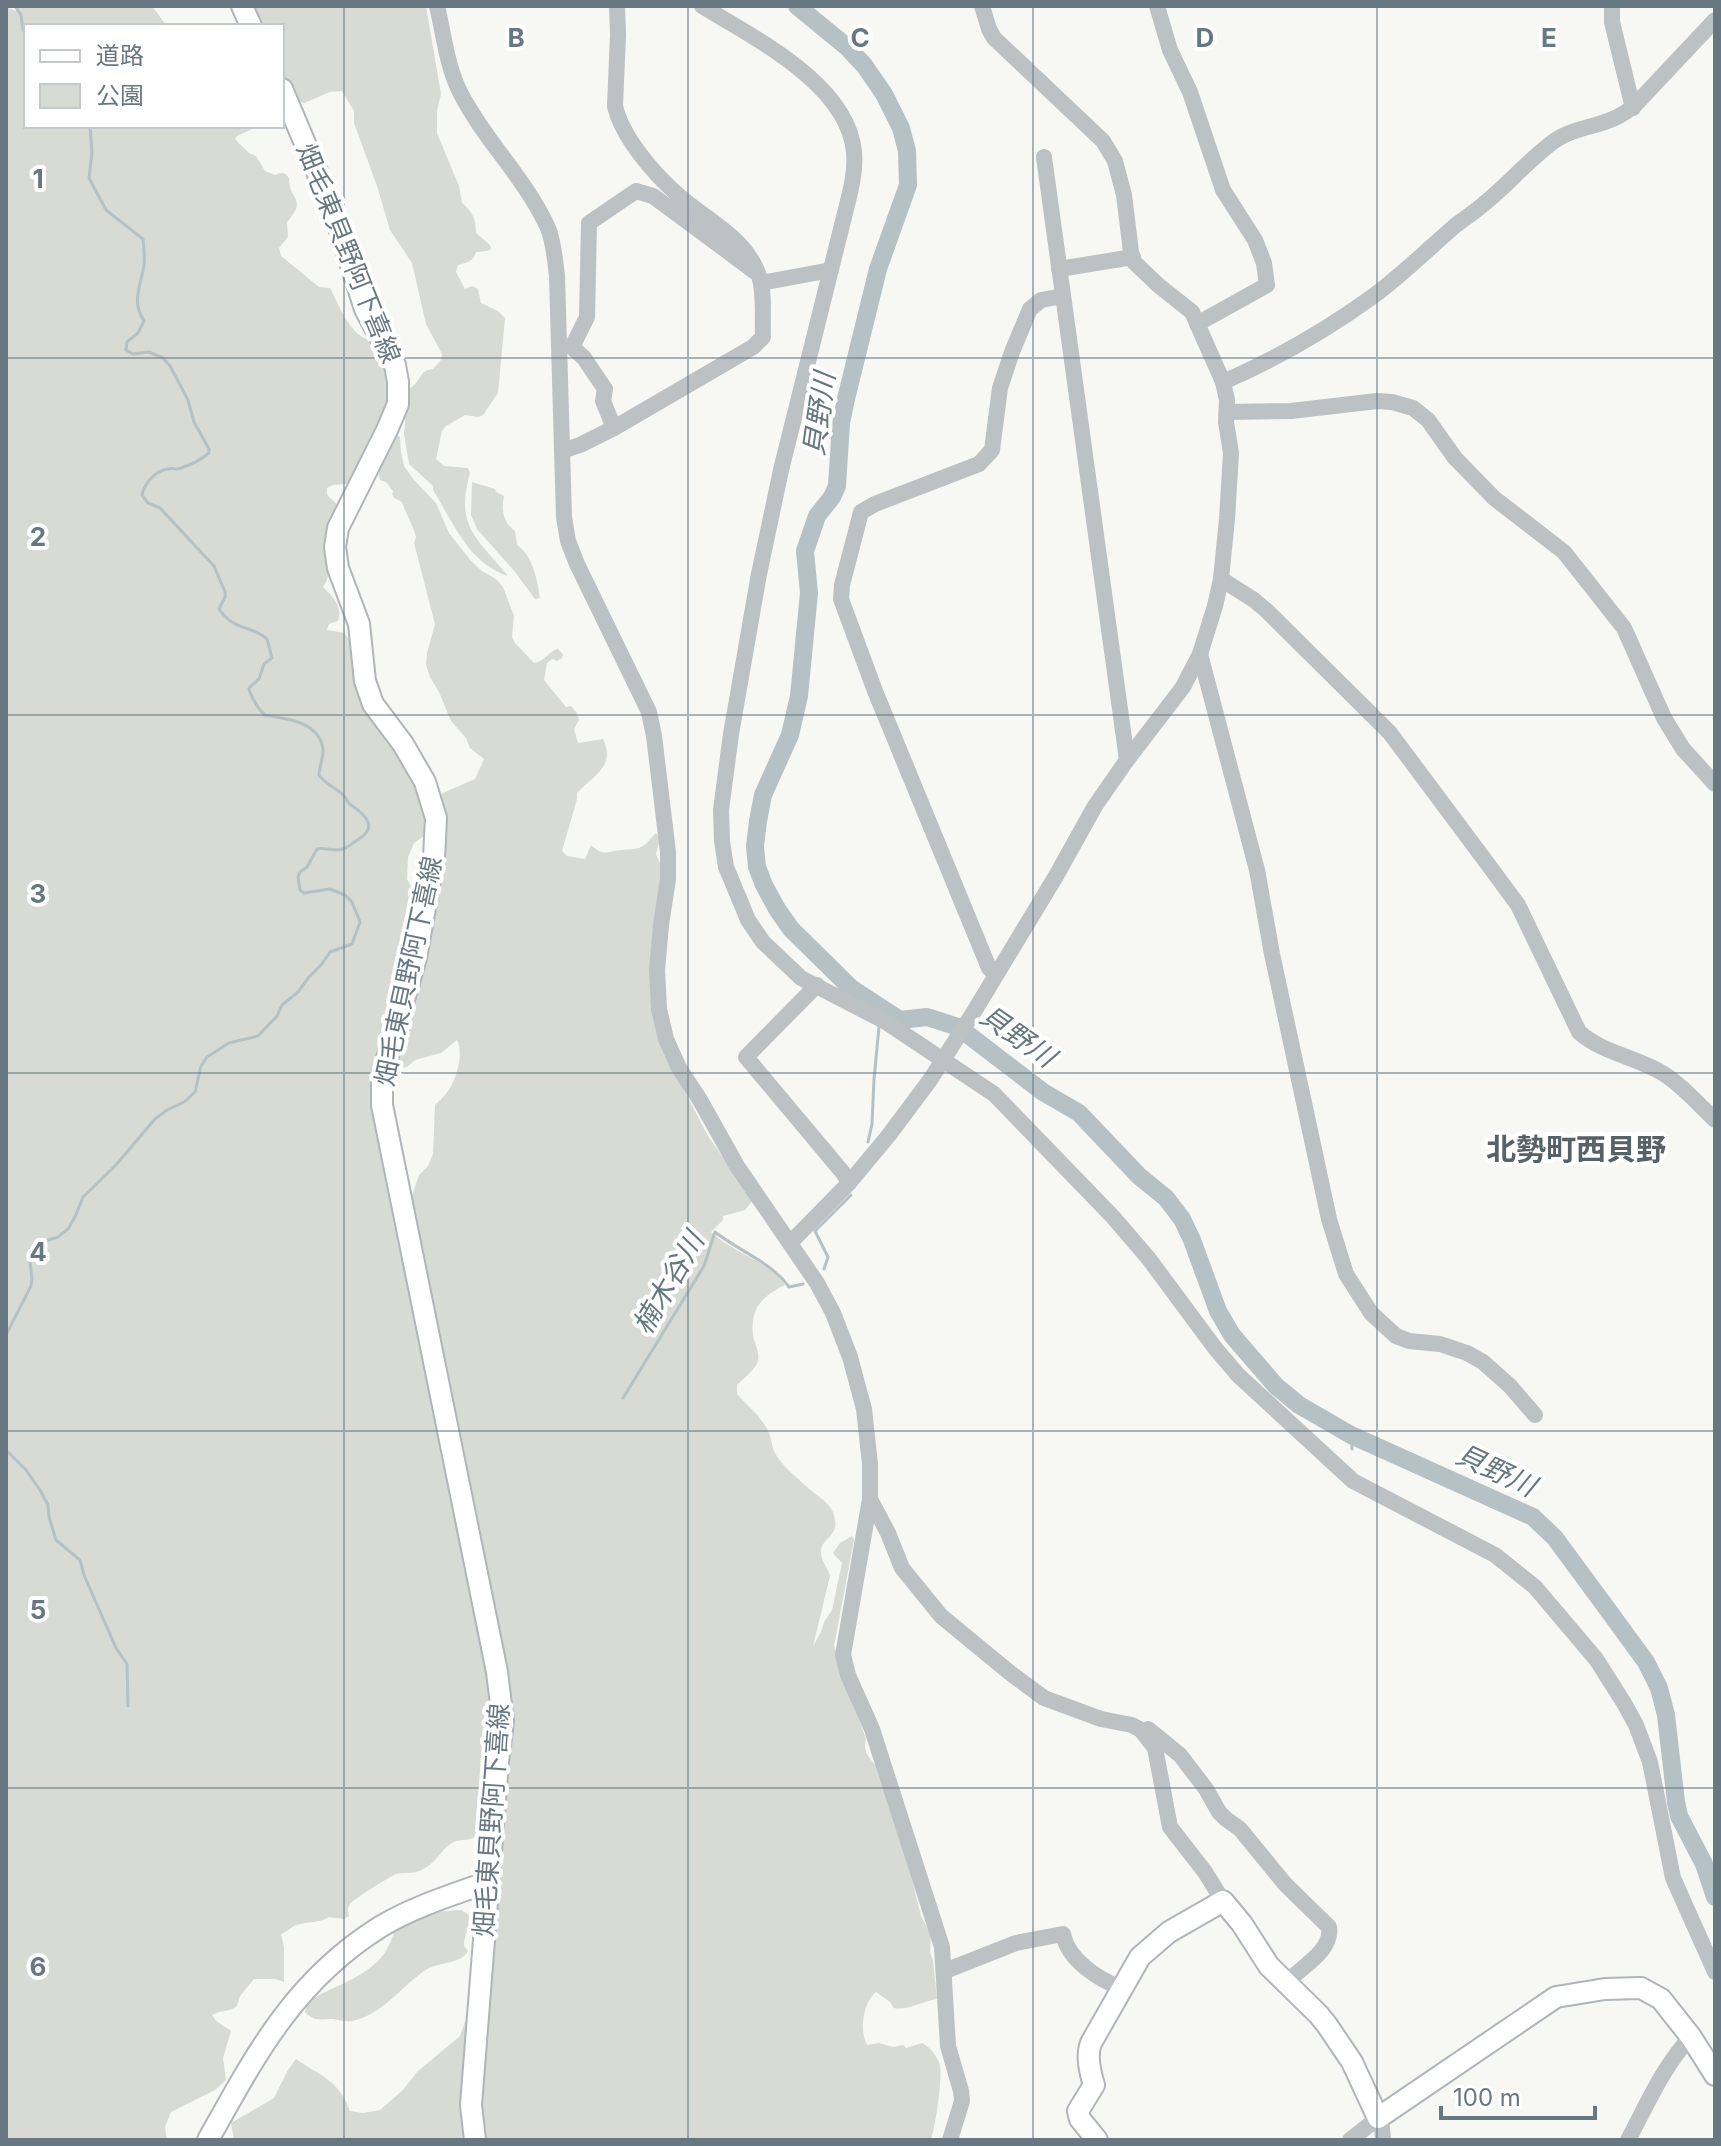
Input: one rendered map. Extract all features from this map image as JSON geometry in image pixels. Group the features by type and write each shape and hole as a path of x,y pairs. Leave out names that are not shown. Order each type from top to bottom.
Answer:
{"main road":[{"name":"畑毛東貝野阿下喜線","path":"284,94 334,212 365,309 395,365 398,382 398,404 338,528 335,547 338,568 359,624 365,681 373,704 403,744 425,782 436,818 434,858 416,958 382,1076 382,1105 497,1672 503,1721 471,2105 475,2140"},
{"path":"208,2140 252,2060 296,1999 321,1972 382,1926 417,1908 488,1882"},
{"path":"1097,2140 1080,2119 1078,2111 1094,2085 1088,2050 1134,1964 1169,1932 1223,1901 1269,1966 1319,2015 1352,2062 1378,2118 1556,1997 1605,1989 1641,1988 1661,1999 1691,2037 1715,2075"}],"street":[{"path":"437,6 452,73 460,92 534,202 548,229 554,250 564,517 568,541 649,712 654,736 668,852 668,879 657,970 659,1009 666,1039 679,1068 737,1166 817,1283 833,1313 858,1379 870,1464 870,1499 843,1655 848,1675 872,1729 942,1947 948,2046 959,2079 962,2101 950,2140"},
{"path":"562,451 614,428 753,347 763,337 760,279 748,254 726,231 678,195 628,137 615,106 617,6"},
{"path":"702,6 809,77 831,100 845,123 851,135 854,154 853,179 781,470 731,734 721,810 722,841 726,867 748,920 763,942 801,978 880,1020 994,1094 1101,1204 1149,1259 1231,1367 1353,1481 1495,1555 1535,1587 1596,1659 1642,1739 1650,1762 1673,1878 1715,1972"},
{"path":"790,1243 849,1183 930,1080 1056,876 1095,806 1183,687 1200,654 1221,579 1231,453 1223,382 1192,312 1134,262 1124,195 1115,161 1103,141 994,38 982,6"},
{"path":"1157,6 1170,50 1190,92 1223,190 1255,240 1264,263 1267,285 1197,324"},
{"path":"1612,6 1612,22 1638,102"},
{"path":"1223,382 1292,349 1373,297 1556,140 1614,121 1638,102 1715,20"},
{"path":"1044,157 1127,760"},
{"path":"614,428 603,401 605,389 601,380 572,347 587,317 589,223 636,191 643,192 653,196 760,279 831,270"},
{"path":"1059,269 1133,257"},
{"path":"996,975 989,968 875,691 841,599 842,585 861,512 971,468 992,450 1000,388 1030,309 1041,300 1063,296"},
{"path":"1227,412 1291,411 1377,401 1413,408 1428,420 1455,458 1494,498 1564,552 1624,628 1664,718 1683,749 1715,784"},
{"path":"1221,579 1267,611 1390,733 1518,905 1579,1032 1607,1049 1635,1058 1665,1074 1715,1120"},
{"path":"1200,654 1257,870 1329,1219 1346,1274 1371,1313 1396,1336 1409,1341 1440,1344 1483,1362 1510,1386 1535,1415"},
{"path":"817,985 746,1057 849,1183"},
{"path":"870,1499 902,1568 941,1616 1044,1698 1101,1719 1146,1728 1180,1755 1219,1812 1240,1829 1285,1884 1329,1927 1331,1933 1323,1949 1287,1982"},
{"path":"1132,1725 1141,1730 1155,1748 1170,1827 1223,1901"},
{"path":"945,1971 1016,1943 1063,1934 1071,1954 1108,1983 1121,1988"},
{"path":"1628,2140 1649,2099 1681,2047 1691,2037"},
{"path":"1350,2140 1378,2118 1383,2140"}],"green space":[{"path":"20,6 152,6 165,24 24,24 24,128 255,128 235,139 256,156 265,171 275,175 283,173 289,178 297,204 287,222 288,237 279,248 281,256 319,287 330,288 347,321 358,334 377,346 389,372 393,391 391,404 354,483 327,488 327,495 341,508 326,537 329,569 323,587 339,611 338,621 329,624 327,630 344,633 353,644 415,776 427,818 424,836 414,843 408,857 407,879 417,898 411,940 378,1059 496,1696 489,1788 482,1792 478,1819 483,1822 481,1834 452,1843 433,1863 421,1870 396,1874 380,1883 352,1902 348,1907 349,1916 344,1919 329,1917 298,1924 281,1934 284,1982 254,1979 240,1996 237,2006 212,2015 231,2031 223,2058 226,2080 215,2090 171,2112 165,2127 167,2140 6,2140 6,7 16,11"},
{"path":"247,6 426,6 441,94 437,133 459,186 462,203 473,216 476,233 491,249 476,252 470,261 458,265 456,272 465,289 472,286 478,289 481,303 505,318 498,393 483,415 465,415 446,426 436,459 444,466 468,468 465,506 471,530 508,576 494,570 472,551 455,528 433,486 409,464 404,434 404,390 413,386 426,371 433,369 442,354 426,324 412,263 390,230 354,123 354,111 342,91 330,92 304,103 293,99 284,81 284,24 256,24"},
{"path":"396,434 400,437 404,466 436,503 449,533 471,561 503,587 514,616 512,637 515,643 534,663 558,649 563,654 557,661 552,659 547,663 544,680 566,707 571,706 577,713 579,720 574,729 578,743 603,739 607,756 605,763 577,793 562,851 567,856 585,859 591,845 598,851 609,852 639,848 656,833 660,838 656,854 662,868 652,968 684,1090 708,1136 753,1200 745,1210 723,1216 711,1232 769,1269 785,1285 764,1298 756,1310 753,1325 758,1361 737,1385 737,1394 763,1423 780,1461 834,1514 834,1530 821,1548 822,1559 830,1576 813,1646 832,1610 842,1563 833,1553 840,1543 852,1536 854,1540 834,1646 866,1739 868,1756 875,1765 907,1860 921,1916 931,1934 930,1952 937,1999 894,2008 876,1992 865,2010 863,2032 867,2045 879,2043 893,2047 903,2045 906,2048 922,2043 936,2056 940,2077 931,2140 483,2140 479,2118 508,1723 408,1208 419,1175 428,1166 433,1154 435,1105 447,1093 454,1079 460,1058 459,1045 457,1040 441,1053 415,1060 407,1067 393,1066 437,800 443,793 475,779 484,759 470,748 466,738 451,721 426,665 435,624 414,543 416,537 402,502 394,498 386,482 380,480 377,466"},
{"path":"472,482 495,489 504,496 504,515 515,531 517,545 531,562 540,598 535,599 477,529 471,515"},
{"path":"461,1910 469,1915 469,1919 464,1946 468,1951 460,1959 424,1971 382,2007 363,2018 350,2021 318,2019 305,2012 308,2001 359,1975 377,1962 386,1951 398,1924 434,1912"},
{"path":"472,2008 471,2140 234,2140 231,2123 274,2098 296,2059 335,2086 350,2111 363,2113 380,2110 403,2090 417,2072 460,2036"}],"waterway":[{"path":"15,6 21,15 24,31"},
{"name":"貝野川","path":"797,6 847,47 884,94 901,128 907,151 908,185 878,269 846,399 841,423 837,486 817,516 805,551 809,593 799,696 790,735 763,795 758,821 755,846 757,867 764,885 791,929 851,988 900,1020 927,1017 958,1027 1043,1092 1079,1113 1139,1176 1166,1198 1182,1219 1218,1311 1232,1335 1276,1386 1299,1405 1351,1435 1533,1517 1555,1538 1646,1662 1659,1688 1666,1715 1679,1816 1704,1864 1715,1897"},
{"path":"6,1335 31,1286 31,1250 68,1229 83,1197 115,1166 155,1119 195,1092 201,1066 207,1057 229,1043 258,1036 330,952 352,944 360,922 352,902 345,895 330,889 304,893 300,890 298,877 317,849 345,848 365,834 369,825 361,812 319,775 323,749 315,732 301,723 265,715 258,706 249,688 259,679 264,664 272,658 267,639 225,616 219,609 225,592 214,566 160,508 148,503 142,495 155,475 192,464 209,453 209,449 170,366 163,358 149,352 133,354 126,350 127,342 138,333 144,321 137,300 144,265 143,239 106,210 89,178 92,153 90,128"},
{"name":"楠木谷川","path":"868,1142 879,1027"},
{"name":"楠木谷川","path":"824,1269 828,1257 815,1231 851,1195"},
{"name":"楠木谷川","path":"623,1398 704,1266 715,1232 764,1264 789,1287 803,1284"},
{"path":"1351,1435 1352,1449"},
{"path":"6,1450 40,1490 48,1505 56,1540 80,1560 116,1648 127,1664 128,1706"}],"district":[{"name":"北勢町西貝野","path":"1576,1149"}]}
